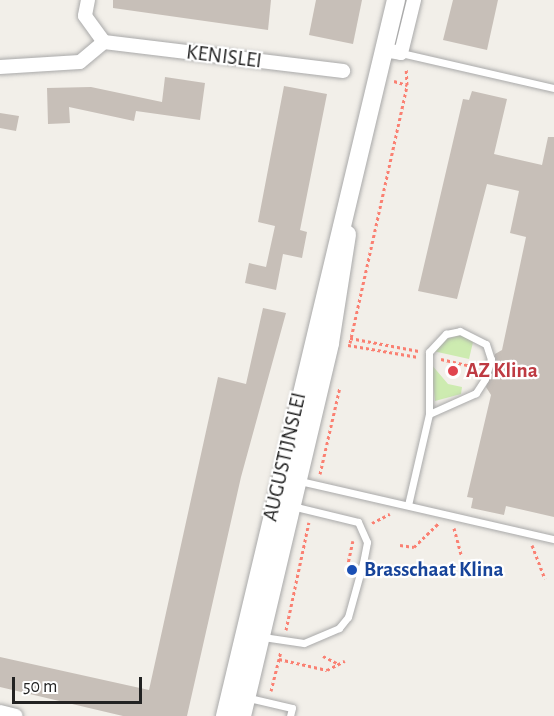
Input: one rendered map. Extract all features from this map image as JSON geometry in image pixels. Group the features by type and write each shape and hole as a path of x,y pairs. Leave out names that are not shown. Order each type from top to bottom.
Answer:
{"street":[{"path":"0,67 80,62 104,42 85,16 88,0"},
{"name":"AUGUSTIJNSLEI","path":"393,52 396,0"},
{"name":"AUGUSTIJNSLEI","path":"225,716 309,348 393,52 414,0"},
{"name":"KENISLEI","path":"104,42 343,71"},
{"name":"AUGUSTIJNSLEI","path":"242,716 292,506 294,475 330,339 350,200"},
{"path":"0,712 16,716"}],"lane":[{"path":"393,52 554,88"},
{"path":"408,505 429,414 428,356 446,334 476,334 491,359 476,393 429,414"},
{"path":"309,348 316,360 294,475 408,505 554,539"},
{"path":"242,645 261,637 304,643 343,625 365,553 362,528 351,519 292,506"},
{"path":"246,698 292,708 290,716"}],"path":[{"path":"330,339 428,356 488,370"},
{"path":"330,339 428,356"},
{"path":"362,528 408,505"},
{"path":"400,545 414,547 449,515 461,555"},
{"path":"527,532 545,579"},
{"path":"323,656 337,663"},
{"path":"279,659 327,670 345,661"}],"green space":[{"path":"461,335 474,338 469,359 433,351 442,340"},
{"path":"431,364 448,384 462,387 461,394 435,401"}],"building":[{"path":"113,0 271,0 268,30 113,8"},
{"path":"316,0 362,0 353,44 309,35"},
{"path":"453,0 498,0 487,50 443,40"},
{"path":"165,77 205,83 200,120 136,111 134,121 69,107 70,123 48,124 47,88 91,87 162,102"},
{"path":"284,86 327,94 300,230 307,232 302,258 283,254 276,290 245,283 249,263 266,267 275,226 258,222"},
{"path":"472,91 507,99 494,154 542,165 548,137 554,137 554,517 506,506 504,515 471,508 473,498 467,497 491,395 486,387 495,354 502,350 526,237 510,233 519,191 487,184 457,299 418,291 463,99 469,100"},
{"path":"0,113 19,116 16,131 0,128"},
{"path":"263,308 286,313 241,477 187,716 123,716 0,687 0,657 149,690 218,377 246,384"}],"place":[{"name":"AZ Klina","path":"453,371"},
{"name":"Brasschaat Klina","path":"352,570"}]}
